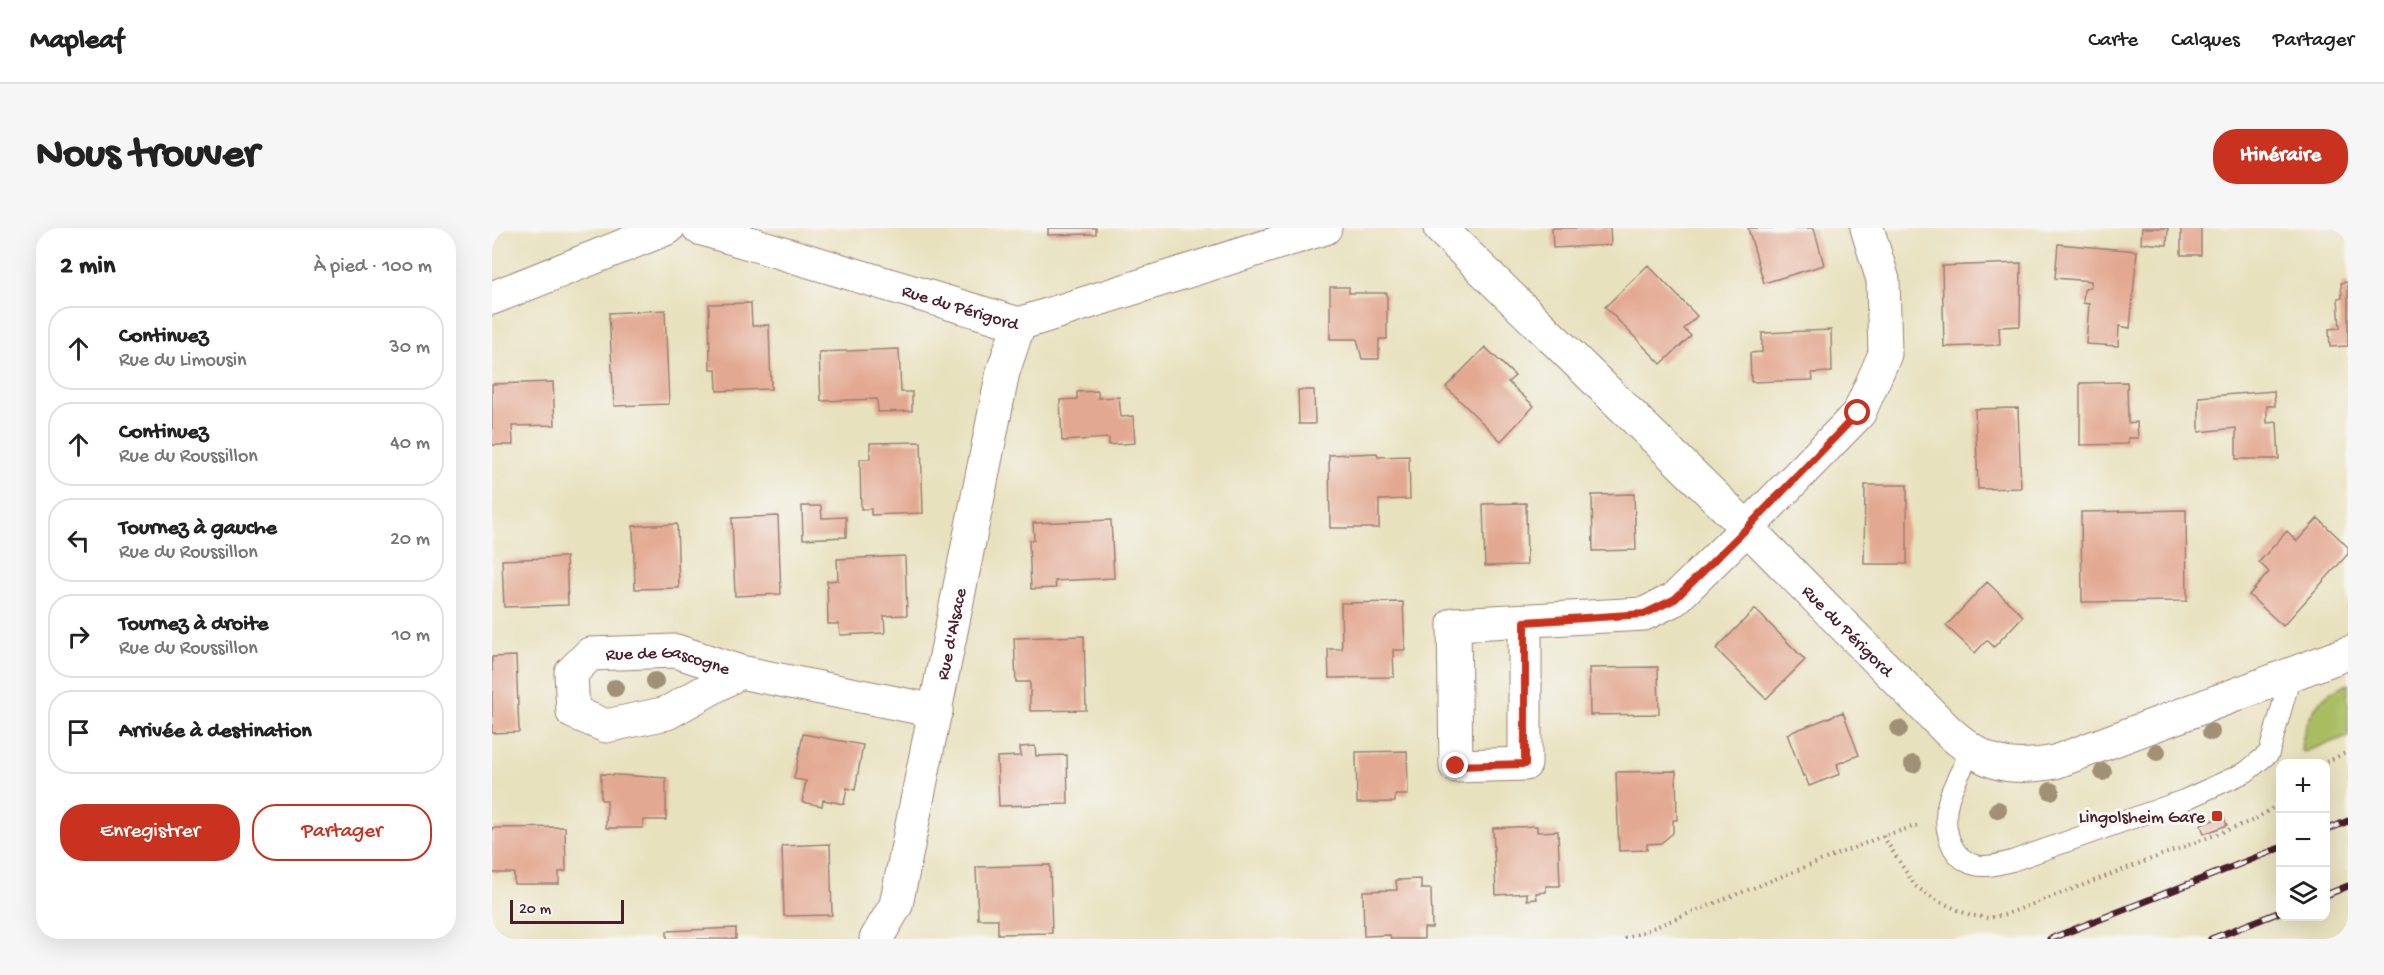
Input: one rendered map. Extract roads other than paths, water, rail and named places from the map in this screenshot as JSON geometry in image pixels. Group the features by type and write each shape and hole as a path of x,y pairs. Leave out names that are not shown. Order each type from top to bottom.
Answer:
{"street":[{"path":"492,298 668,228"},
{"name":"Rue du Périgord","path":"699,228 1019,324 1325,228"},
{"name":"Rue du Périgord","path":"1440,228 1747,528 1949,732 1971,751 2006,765 2031,767 2055,762 2348,653"},
{"path":"1525,622 1525,764 1456,766 1454,624 1644,614 1675,599 1858,413 1885,354 1883,280 1867,228"},
{"name":"Rue d'Alsace","path":"876,939 896,905 1003,372 1019,324"},
{"name":"Rue de Gascogne","path":"740,672 936,711"}],"lane":[{"path":"1971,751 1949,797 1946,817 1948,837 1960,858 1975,865 1991,866 2012,861 2184,800 2246,772 2269,753 2291,675"}],"railway":[{"path":"2330,828 2348,821"},
{"path":"2050,939 2276,850"},
{"path":"2330,893 2348,886"},
{"path":"2211,939 2276,914"}],"place":[{"name":"Lingolsheim Gare","path":"2217,816"}]}
